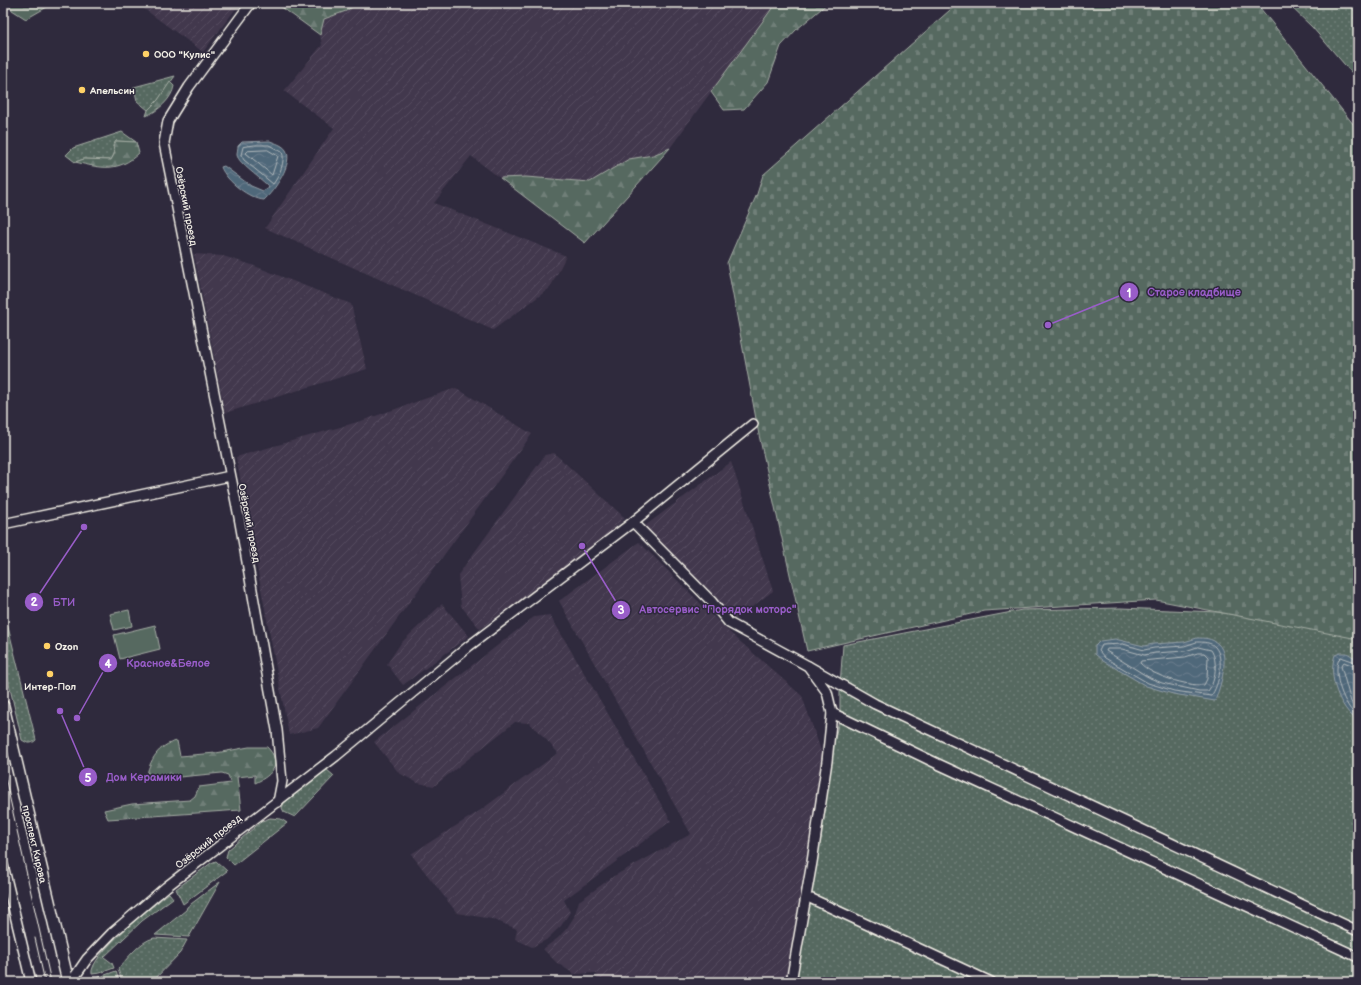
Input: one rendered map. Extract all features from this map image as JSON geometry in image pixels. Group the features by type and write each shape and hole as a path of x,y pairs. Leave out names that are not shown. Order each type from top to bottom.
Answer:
{"main road":[{"name":"проспект Кирова","path":"3,706 69,982"}],"street":[{"name":"Озёрский проезд","path":"69,982 87,959 112,933 166,888 278,802 282,781 282,760 277,730 230,476 164,143 168,121 189,87 251,3"},
{"path":"278,802 469,646 633,522 753,424"},
{"path":"3,524 230,476"},
{"path":"633,522 712,602 729,623 875,704 1358,931"},
{"path":"791,982 812,862 832,713 827,692 808,666"},
{"path":"832,713 938,764 1358,957"},
{"path":"3,865 30,982"},
{"path":"812,898 992,982"}],"shaded area":[{"path":"136,3 240,3 203,52"},
{"path":"276,3 776,3 670,148 585,243 471,156 434,203 566,256 550,288 493,330 265,228 334,128 284,91 322,45 320,35"},
{"path":"194,254 223,256 252,265 351,304 367,369 225,413"},
{"path":"456,388 532,434 318,728 289,735 236,457 361,421"},
{"path":"554,453 625,518 605,538 480,629 461,606 458,575 545,455"},
{"path":"731,462 773,591 732,622 642,528"},
{"path":"639,542 727,630 802,696 825,762 795,926 787,982 596,982 598,976 595,973 574,974 557,963 543,949 558,938 567,928 574,917 579,901 614,876 691,834 559,601"},
{"path":"442,604 469,636 403,685 387,664 401,643"},
{"path":"550,615 671,821 564,900 570,912 561,926 546,940 532,947 515,939 517,929 492,919 457,913 411,854 478,812 558,753 529,723 515,722 434,786 418,783 399,773 374,742 534,617"}],"green space":[{"path":"9,3 54,3 26,19 12,10"},
{"path":"276,3 358,3 346,11 324,19 320,35"},
{"path":"776,3 828,3 796,30 781,46 768,82 744,109 724,110 711,92"},
{"path":"958,3 1256,3 1358,130 1358,639 1156,600 984,611 807,651 759,435 727,263 757,194 763,175"},
{"path":"1287,3 1358,3 1358,80 1312,27"},
{"path":"175,76 158,100 148,110 137,101 134,87"},
{"path":"170,82 174,86 173,91 167,100 160,108 146,116 148,110 158,100"},
{"path":"122,132 136,142 116,141 113,146 115,152 111,160 84,159 75,162 66,155 73,148"},
{"path":"116,141 136,142 139,153 124,164 109,167 93,166 75,162 84,159 111,160 115,153 113,146"},
{"path":"670,148 585,243 500,178 526,177 590,182 629,159 653,155"},
{"path":"1121,608 1217,612 1358,635 1358,982 794,982 832,751 840,716 840,685 843,645 1022,610"},
{"path":"129,610 132,626 114,630 110,614"},
{"path":"3,619 6,619 36,740 31,743 27,743 22,740 3,658"},
{"path":"155,625 160,649 120,659 114,635"},
{"path":"177,741 180,756 216,753 249,747 267,747 274,758 274,768 267,776 255,783 255,775 237,777 241,810 108,819 104,810 132,804 190,800 195,796 199,787 231,783 228,775 222,773 158,779 146,778 150,765 156,754 165,746"},
{"path":"326,769 334,776 295,817 284,812 282,808 284,803"},
{"path":"270,818 281,819 287,823 234,865 226,857 228,850 262,821"},
{"path":"216,861 227,871 183,904 176,889 211,863"},
{"path":"220,882 189,937 155,935 186,910 187,907"},
{"path":"169,893 173,898 142,921 104,957 112,963 114,968 92,974 94,966 100,955 123,931"},
{"path":"154,938 187,940 180,953 152,982 122,982 118,969 139,946"},
{"path":"116,971 119,982 95,982 94,979"}],"water":[{"path":"270,141 285,148 288,156 282,176 264,200 258,199 239,188 228,178 221,167 224,166 251,186 263,191 269,187 241,162 237,155 238,146 242,142"},
{"path":"1197,638 1208,639 1216,642 1222,649 1224,656 1223,672 1215,701 1173,694 1146,686 1103,661 1095,654 1095,646 1100,641 1115,639 1144,646 1184,642"},
{"path":"1347,653 1358,660 1358,721 1346,709 1341,701 1334,682 1333,664 1335,655"}],"tram line":[{"path":"3,768 51,982"},
{"path":"35,938 45,982"}],"place":[{"name":"ООО \"Кулис\"","path":"146,54"},
{"name":"Апельсин","path":"82,90"},
{"name":"Старое кладбище","path":"1048,325"},
{"name":"БТИ","path":"84,527"},
{"name":"Автосервис \"Порядок моторс\"","path":"582,546"},
{"name":"Ozon","path":"47,646"},
{"name":"Интер-Пол","path":"50,674"},
{"name":"Дом Керамики","path":"60,711"},
{"name":"Красное&Белое","path":"77,718"}]}
